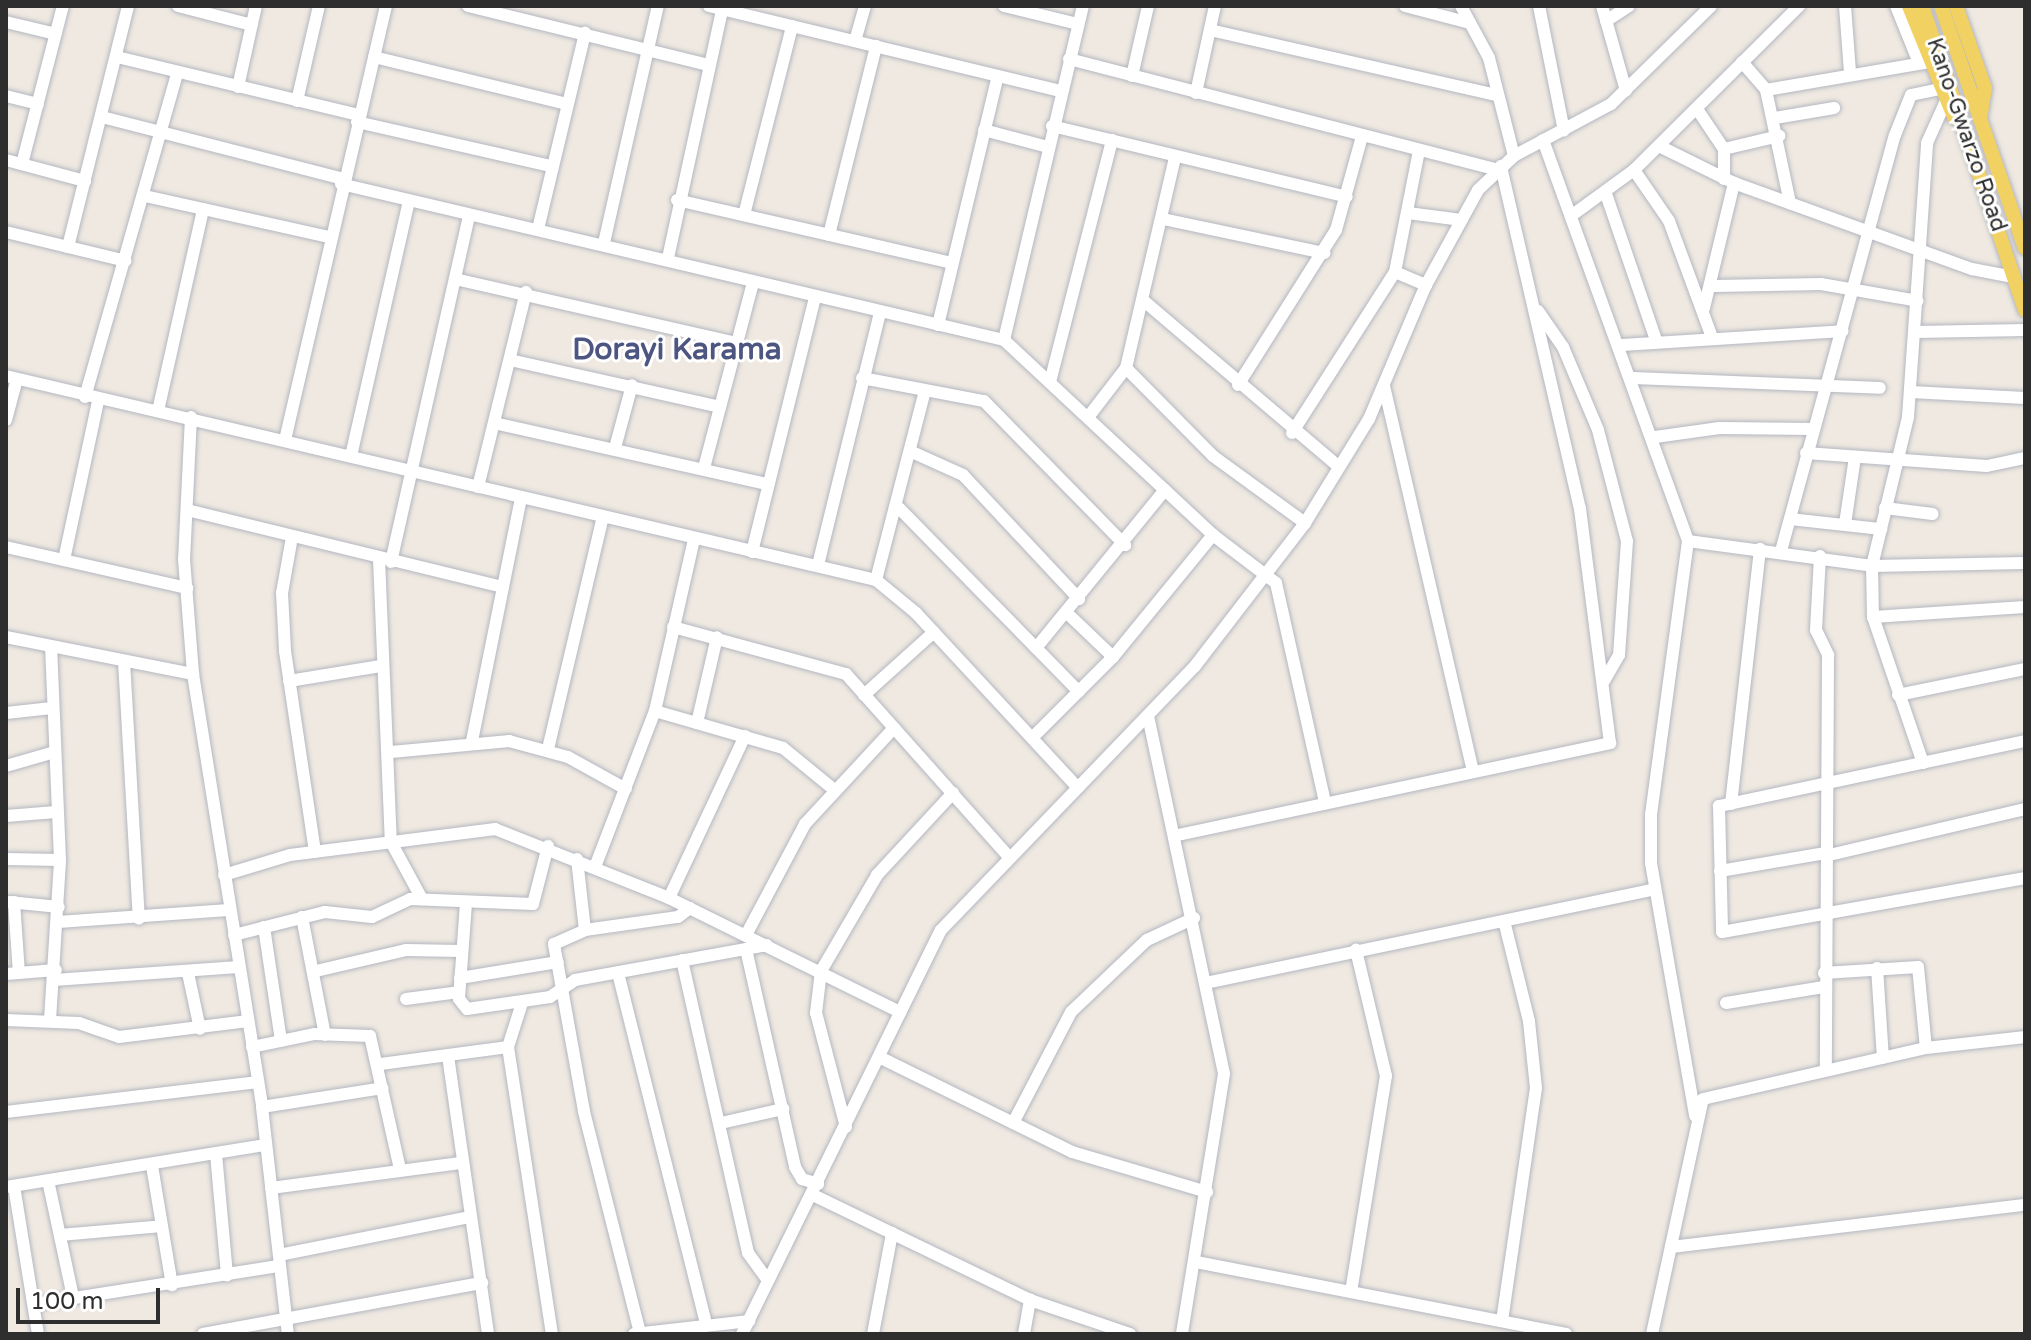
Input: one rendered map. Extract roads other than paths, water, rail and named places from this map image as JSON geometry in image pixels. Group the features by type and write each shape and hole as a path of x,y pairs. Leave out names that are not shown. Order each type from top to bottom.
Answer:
{"main road":[{"path":"1909,6 1924,63 1965,129"},
{"name":"Kano-Gwarzo Road","path":"1922,6 2025,310"},
{"path":"1941,6 2025,248"},
{"path":"1956,6 1985,88 1980,118"}],"street":[{"path":"22,164 63,6"},
{"path":"68,247 128,6"},
{"path":"178,6 252,25"},
{"path":"238,87 256,6"},
{"path":"297,101 319,6"},
{"path":"285,440 329,237 386,6"},
{"path":"468,6 648,47 709,65"},
{"path":"604,243 658,6"},
{"path":"855,41 865,6"},
{"path":"1004,6 1078,24"},
{"path":"1004,340 1060,91 1083,6"},
{"path":"1132,76 1148,6"},
{"path":"1196,93 1215,6"},
{"path":"1405,6 1470,23"},
{"path":"1461,6 1497,95 1514,156"},
{"path":"1539,6 1564,131"},
{"path":"1602,6 1626,91"},
{"path":"1606,21 1629,6"},
{"path":"742,1334 950,916 1148,716 1269,572 1305,523 1384,386 1426,285 1462,220 1499,168 1514,156 1564,131 1626,91 1711,6"},
{"path":"1575,213 1606,194 1634,170 1799,6"},
{"path":"1845,6 1850,73"},
{"path":"1766,90 1850,73 1924,63 1896,6"},
{"path":"668,258 677,200 709,65 718,7 1060,91"},
{"path":"6,22 56,34"},
{"path":"744,215 792,26"},
{"path":"1210,30 1497,95"},
{"path":"538,229 585,33"},
{"path":"829,235 876,46"},
{"path":"117,57 551,166"},
{"path":"374,57 567,104"},
{"path":"1069,59 1419,151 1499,168"},
{"path":"1742,62 1766,90 1779,136 1790,203"},
{"path":"85,397 145,196 177,73"},
{"path":"938,325 998,76"},
{"path":"1781,551 1806,453 1829,386 1854,291 1866,230 1911,95 1943,96 1928,137 1911,392 1872,566 1873,617 1923,763"},
{"path":"6,96 38,104"},
{"path":"1775,118 1834,108"},
{"path":"1697,109 1724,149 1729,181 1715,286 1704,308"},
{"path":"102,117 469,215 604,243 815,298 1004,340 1089,416 1213,535 1269,572 1281,591 1325,802"},
{"path":"1052,126 1347,197"},
{"path":"984,130 1048,147"},
{"path":"1238,385 1324,253 1347,197 1362,136"},
{"path":"1724,149 1779,136"},
{"path":"1050,382 1112,140"},
{"path":"1543,140 1575,213 1655,437 1688,541 1651,814 1654,889 1695,1116"},
{"path":"1659,146 1729,181 1866,230 2013,277"},
{"path":"1292,433 1395,272 1419,151"},
{"path":"1089,416 1126,368 1175,158"},
{"path":"6,160 85,181"},
{"path":"1178,835 1610,743 1580,509 1499,168"},
{"path":"1634,170 1669,221 1704,308 1712,337"},
{"path":"1606,194 1657,343"},
{"path":"145,196 329,237"},
{"path":"351,456 409,200"},
{"path":"677,200 951,263"},
{"path":"158,411 203,209"},
{"path":"1408,213 1462,220"},
{"path":"422,899 391,842 391,752 381,666 385,561 411,471 469,215"},
{"path":"1163,219 1324,253"},
{"path":"6,232 126,261"},
{"path":"1395,272 1426,285"},
{"path":"455,279 526,292 736,343"},
{"path":"704,468 753,282"},
{"path":"1715,286 1821,284 1918,301"},
{"path":"478,487 526,292"},
{"path":"752,552 815,298"},
{"path":"1144,301 1292,433 1339,467"},
{"path":"1534,305 1563,347 1598,430 1627,541 1619,655 1604,681"},
{"path":"818,565 880,313"},
{"path":"1916,332 2025,330"},
{"path":"1622,345 1843,331"},
{"path":"510,360 720,407"},
{"path":"1126,368 1213,456 1305,523"},
{"path":"6,420 12,377 98,401 191,417 521,498 876,580 934,632 1034,736 1078,788"},
{"path":"862,378 992,407 1125,545"},
{"path":"1634,378 1880,388"},
{"path":"615,448 632,385"},
{"path":"1384,386 1473,770"},
{"path":"876,580 899,508 925,390"},
{"path":"1911,392 2025,398"},
{"path":"64,560 98,401"},
{"path":"191,417 187,588 193,674 262,1107 288,1334"},
{"path":"494,423 768,484"},
{"path":"1655,437 1719,428 1814,429"},
{"path":"912,452 963,475 1079,599"},
{"path":"1806,453 1987,466 2025,458"},
{"path":"1845,524 1855,457"},
{"path":"1036,648 1125,545 1165,490"},
{"path":"472,741 521,498"},
{"path":"899,508 1079,692"},
{"path":"1885,508 1933,514"},
{"path":"187,510 385,561 503,587"},
{"path":"548,749 603,516"},
{"path":"1790,519 1881,529"},
{"path":"1034,736 1113,657 1213,535"},
{"path":"292,537 282,593 289,681 315,852"},
{"path":"595,867 655,711 694,539"},
{"path":"1688,541 1820,556 1872,566 2025,563"},
{"path":"6,547 187,588"},
{"path":"1731,804 1760,549"},
{"path":"1820,556 1826,1070"},
{"path":"1873,617 2025,607"},
{"path":"1067,613 1113,657"},
{"path":"673,627 831,666 864,695 1010,858"},
{"path":"864,695 934,632"},
{"path":"6,637 193,674"},
{"path":"697,723 717,637"},
{"path":"50,1020 60,860 51,753 51,648"},
{"path":"124,661 139,919"},
{"path":"289,681 381,666"},
{"path":"1898,695 2025,669"},
{"path":"6,713 52,708"},
{"path":"655,711 745,736 793,754 832,788"},
{"path":"1148,716 1178,835 1224,1074 1182,1334"},
{"path":"746,935 832,788 894,728"},
{"path":"669,898 745,736"},
{"path":"391,752 472,741 548,749 626,789"},
{"path":"2025,741 1719,808 1723,934 2025,878"},
{"path":"6,766 51,753"},
{"path":"846,1127 816,1013 821,971 877,875 953,793"},
{"path":"1720,871 1825,854 2025,809"},
{"path":"6,816 56,812"},
{"path":"224,875 315,852 480,828 548,846 669,898 900,1012"},
{"path":"234,935 335,911 372,917 422,899 466,903 537,902 548,846"},
{"path":"6,859 60,860"},
{"path":"577,859 585,930"},
{"path":"1206,983 1654,889"},
{"path":"59,907 10,902 12,973 188,973 239,967"},
{"path":"466,903 459,992 467,1009 522,1003 566,986 618,973 767,945"},
{"path":"690,908 678,917 585,930 557,938 558,962 566,986 584,1111 637,1334 705,1320 749,1321"},
{"path":"58,922 139,919 229,910"},
{"path":"302,917 316,971 325,1035"},
{"path":"1013,1123 1071,1012 1147,940 1194,918"},
{"path":"1502,1321 1536,1088 1529,1021 1504,921"},
{"path":"264,927 281,1041"},
{"path":"746,949 799,1175 816,1189 892,1233 1030,1300 1130,1334"},
{"path":"316,971 406,950 461,951"},
{"path":"1351,1292 1386,1076 1356,950"},
{"path":"682,960 748,1253 768,1281"},
{"path":"460,978 558,962"},
{"path":"1824,973 1918,967 1926,1048"},
{"path":"1877,968 1883,1058"},
{"path":"188,973 200,1029"},
{"path":"618,973 705,1320"},
{"path":"1726,1003 1824,987"},
{"path":"406,999 459,992"},
{"path":"522,1003 508,1047 552,1334"},
{"path":"6,1020 50,1020 119,1037 248,1021"},
{"path":"252,1047 325,1035 370,1036 381,1064 400,1169"},
{"path":"1652,1334 1695,1116 1703,1099 1926,1048 2025,1037"},
{"path":"381,1064 508,1047"},
{"path":"448,1056 460,1163 488,1334"},
{"path":"879,1057 1013,1123 1128,1173 1207,1192"},
{"path":"6,1112 258,1082"},
{"path":"262,1107 383,1088"},
{"path":"721,1123 783,1109"},
{"path":"38,1334 36,1304 10,1186 49,1185 266,1145"},
{"path":"216,1154 227,1276"},
{"path":"271,1188 460,1163"},
{"path":"152,1166 172,1285"},
{"path":"49,1185 73,1297"},
{"path":"1671,1247 2025,1205"},
{"path":"36,1304 227,1276 279,1260 470,1217"},
{"path":"60,1235 162,1226"},
{"path":"873,1334 892,1233"},
{"path":"1196,1262 1566,1334"},
{"path":"209,1334 482,1283"},
{"path":"1024,1334 1030,1300"}],"district":[{"name":"Dorayi Karama","path":"677,350"}]}
